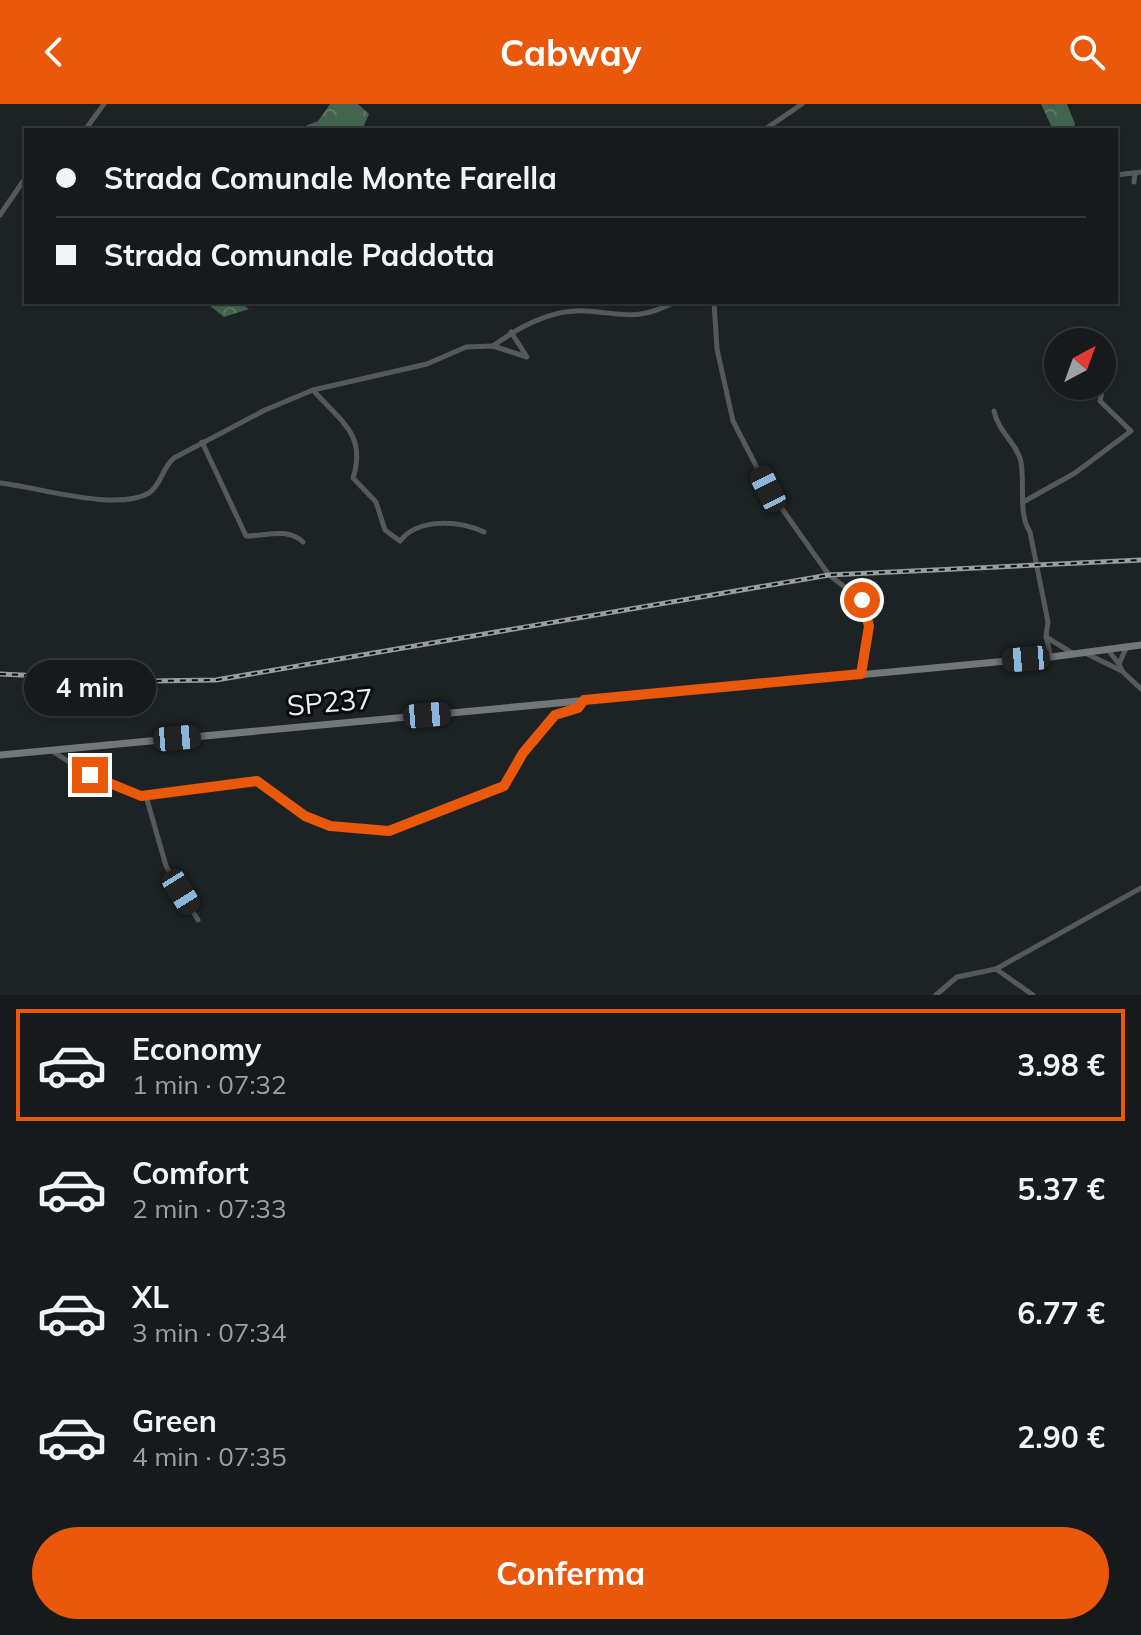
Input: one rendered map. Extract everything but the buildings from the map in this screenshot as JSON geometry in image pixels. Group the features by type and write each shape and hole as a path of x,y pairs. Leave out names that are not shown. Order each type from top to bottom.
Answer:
{"main road":[{"name":"SP237","path":"0,755 1051,657 1141,645"}],"street":[{"path":"86,128 104,104"},
{"path":"767,128 802,104"},
{"path":"1118,175 1138,172 1134,182"},
{"path":"0,215 24,180"},
{"path":"493,346 535,319 582,310 622,317 656,312 671,304"},
{"path":"714,304 717,349 733,421 768,489 829,575 862,600 869,626 861,674"},
{"path":"0,483 101,501 148,493 157,484 163,467 202,442 313,390 427,364 466,347 493,346 527,357 511,332"},
{"path":"313,390 358,442 359,457 353,478 376,502 385,530 400,541 432,525 463,522 484,532"},
{"path":"1025,501 1068,477 1131,431 1100,400"},
{"path":"994,411 1003,435 1020,459 1025,501 1023,521 1030,532 1048,622 1046,637 1051,657"},
{"path":"202,442 246,536 280,532 296,535 303,542"},
{"path":"1046,637 1074,654"},
{"path":"1119,664 1126,648"},
{"path":"1106,650 1122,671"},
{"path":"1106,650 1111,666"},
{"path":"1084,652 1122,671 1141,689"},
{"path":"51,750 90,775 146,796 252,780 262,783 305,816 330,826 389,831 504,786 523,753 555,715 578,708 584,700"},
{"path":"146,796 166,866 198,920"},
{"path":"936,995 957,977 996,969 1141,888"},
{"path":"996,969 1033,995"}],"green space":[{"path":"330,104 358,104 369,114 363,128 300,128 318,121"},
{"path":"1041,104 1067,104 1075,124 1073,128 1052,128"},
{"path":"208,304 242,304 249,309 224,317"}],"railway":[{"path":"0,674 149,681 216,680 829,575 1141,560"}],"route":[{"path":"90,775 141,796 252,780 262,783 294,811 330,826 389,831 507,784 523,753 555,715 578,708 584,700 861,674 869,626 862,600"}]}
